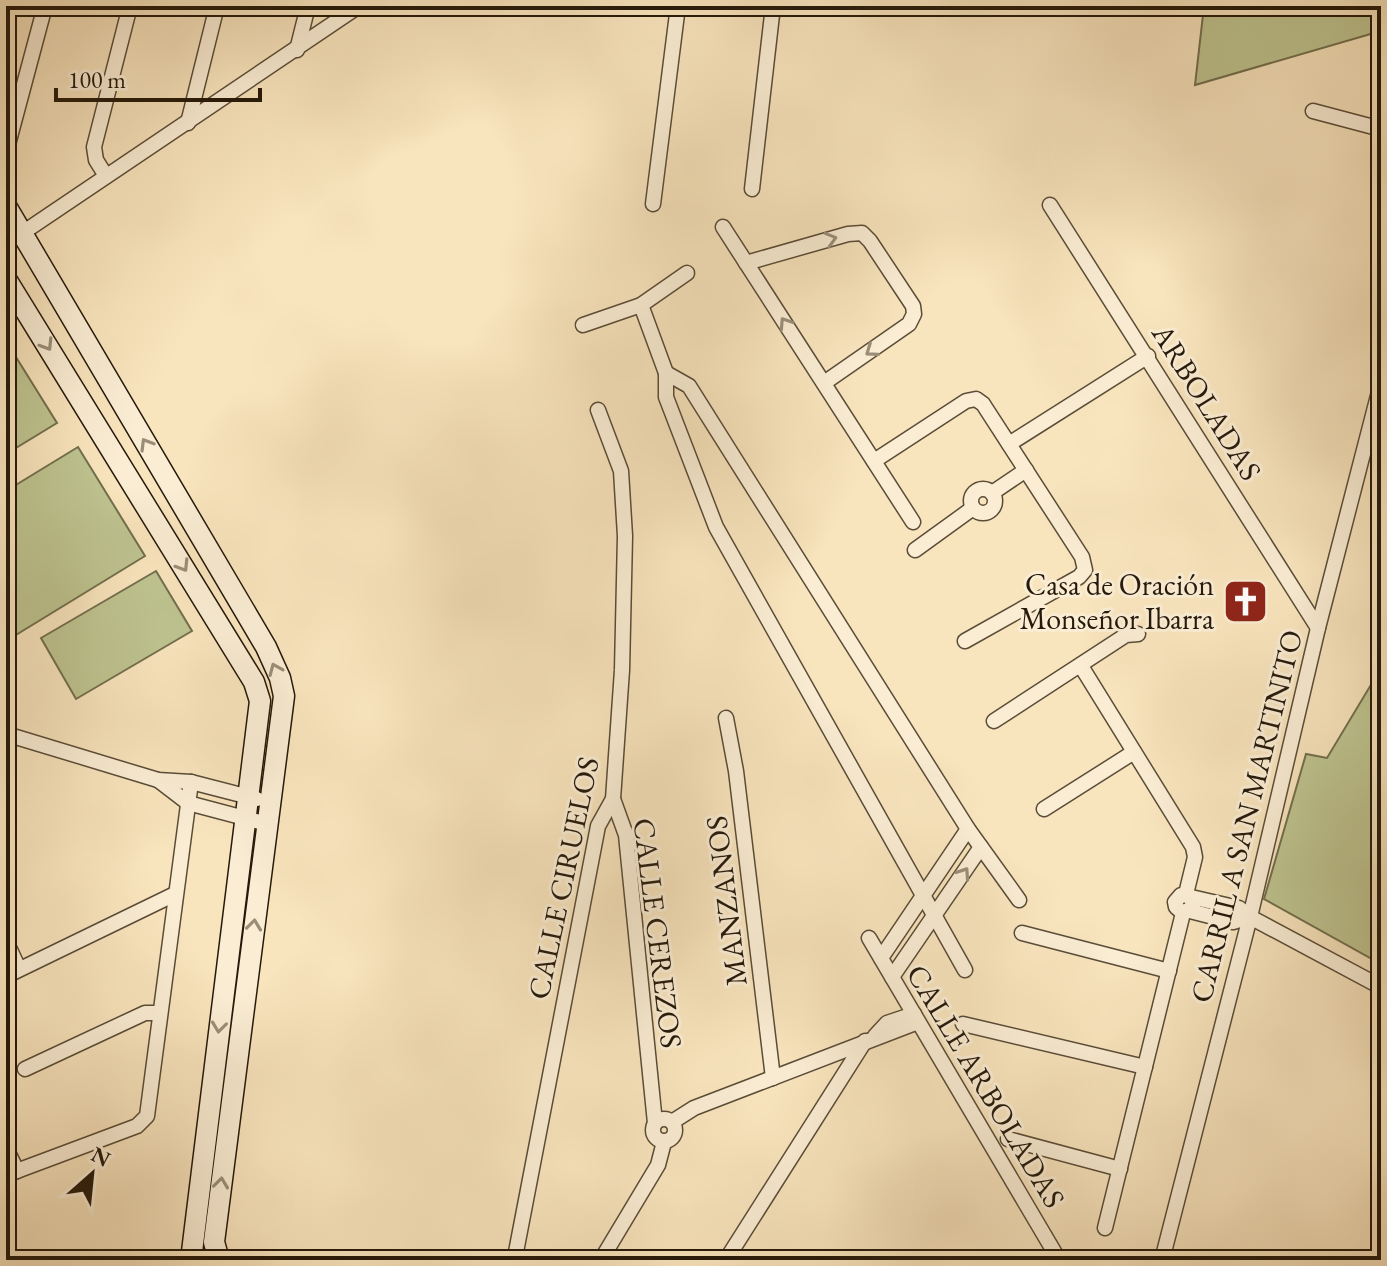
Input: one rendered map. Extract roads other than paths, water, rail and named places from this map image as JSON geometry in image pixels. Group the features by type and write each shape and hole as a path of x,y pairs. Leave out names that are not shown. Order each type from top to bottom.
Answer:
{"street":[{"path":"6,152 45,6"},
{"path":"106,176 96,160 94,147 130,6"},
{"path":"188,123 217,6"},
{"path":"297,50 308,6"},
{"path":"14,239 359,6"},
{"path":"653,204 678,6"},
{"path":"752,189 773,6"},
{"path":"1313,111 1381,129"},
{"name":"ARBOLADAS","path":"1050,205 1318,628"},
{"path":"6,206 14,239 161,470 266,647 280,678 284,696 214,1242 219,1260"},
{"path":"723,227 913,522"},
{"path":"746,263 848,234 862,233 913,306 914,314 909,324 824,383"},
{"path":"583,325 641,305 687,273"},
{"path":"6,279 254,682 260,701 191,1260"},
{"path":"641,305 666,373 666,397 716,527 965,970"},
{"path":"1009,444 1148,356"},
{"path":"666,373 689,386 968,829 1019,900"},
{"name":"CARRIL A SAN MARTINITO","path":"1162,1260 1381,384"},
{"path":"874,461 966,401 976,399 983,404 1082,557 1085,570 1079,577 965,641"},
{"name":"CALLE CIRUELOS","path":"520,1260 516,1252 598,826 613,799 622,670 625,536 621,471 598,410"},
{"path":"134,487 161,470"},
{"path":"915,550 973,508 980,513 991,510 995,500 992,493 1026,470"},
{"path":"994,721 1126,635 1138,634"},
{"path":"1081,666 1193,847 1195,857 1187,904 1105,1228"},
{"name":"MANZANOS","path":"726,718 736,771 773,1078"},
{"path":"6,734 158,780 191,782 271,803"},
{"path":"1044,809 1134,752"},
{"path":"158,780 188,803 267,824"},
{"path":"6,1148 12,1173 137,1126 147,1116 191,782"},
{"name":"CALLE CEREZOS","path":"613,799 626,835 655,1123"},
{"path":"881,958 968,829"},
{"path":"892,977 981,847"},
{"path":"6,941 13,972 175,894"},
{"path":"1187,904 1239,908 1250,917 1381,987"},
{"path":"1022,933 1169,971"},
{"name":"CALLE ARBOLADAS","path":"869,938 1059,1260"},
{"path":"25,1069 145,1013 160,1013"},
{"path":"672,1122 694,1108 916,1018"},
{"path":"963,1024 1145,1067"},
{"path":"726,1260 870,1039"},
{"path":"663,1118 672,1122 676,1131 671,1139 664,1142 656,1139 652,1131 655,1123 663,1118"},
{"path":"1008,1139 1120,1169"},
{"path":"601,1260 658,1165 664,1142"}],"place":[{"name":"Casa de Oración Monseñor Ibarra","path":"1245,601"}]}
